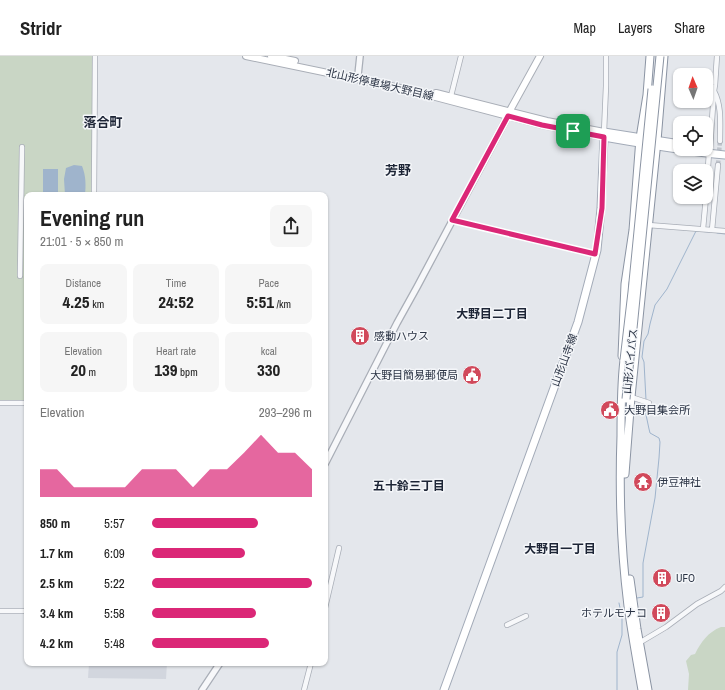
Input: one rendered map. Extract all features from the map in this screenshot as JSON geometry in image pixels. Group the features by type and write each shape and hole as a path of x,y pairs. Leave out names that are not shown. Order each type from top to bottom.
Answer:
{"main road":[{"name":"北山形停車場大野目線","path":"246,56 405,89 509,114"},
{"name":"北山形停車場大野目線","path":"271,56 451,96 509,114"},
{"path":"540,56 509,114 542,125 673,146"},
{"path":"621,380 625,284 633,230 640,141 647,95 650,56"},
{"name":"山形バイパス","path":"642,690 628,605 622,536 620,466 621,380 652,89 654,56"},
{"name":"山形バイパス","path":"648,690 639,644 626,535 625,474 628,398 660,56"},
{"path":"628,398 657,144 664,56"},
{"name":"山形山寺線","path":"444,690 578,322 595,254 602,208 604,135"},
{"path":"657,144 673,144"},
{"path":"713,150 725,151"},
{"path":"713,151 725,155"}],"street":[{"path":"94,192 95,56"},
{"path":"358,75 360,56"},
{"path":"451,96 461,56"},
{"path":"604,135 606,56"},
{"path":"711,116 717,56"},
{"path":"714,91 720,111 720,141"},
{"path":"328,458 397,323 509,114"},
{"path":"20,276 22,147"},
{"path":"712,230 718,165"},
{"path":"704,229 706,204"},
{"path":"452,220 595,254"},
{"path":"648,225 725,231"},
{"path":"628,398 646,403"},
{"path":"0,403 24,403"},
{"path":"328,595 339,548"},
{"path":"639,644 666,627 697,604 721,591 725,587"},
{"path":"0,611 24,611"},
{"path":"507,625 526,616"},
{"path":"202,690 218,666"},
{"path":"304,690 310,666"}],"shaded area":[{"path":"89,666 167,666 166,679 88,678"}],"green space":[{"path":"0,56 95,56 94,192 24,192 24,403 0,403"},
{"path":"721,627 725,627 725,690 688,690 689,674 686,661 691,655 695,654 702,642 709,635"}],"water":[{"path":"74,165 82,166 85,192 65,192 64,179 66,168"},
{"path":"43,169 58,169 58,192 43,192"}],"waterway":[{"path":"646,400 644,362 642,357 644,341 648,334 655,305 667,289 696,231 710,232"},
{"path":"717,233 725,234"},
{"path":"637,598 643,597 643,563 655,498 660,442 659,438 650,433 645,410 646,403"},
{"path":"617,690 617,652 622,635 622,618 619,603"}],"tunnel":[{"path":"718,165 720,141"}],"place":[{"name":"感動ハウス","path":"360,336"},
{"name":"大野目簡易郵便局","path":"472,375"},
{"name":"大野目集会所","path":"610,410"},
{"name":"伊豆神社","path":"643,482"},
{"name":"UFO","path":"662,578"},
{"name":"ホテルモナコ","path":"661,613"}],"district":[{"name":"落合町","path":"103,122"},
{"name":"芳野","path":"398,170"},
{"name":"大野目二丁目","path":"492,314"},
{"name":"五十鈴三丁目","path":"409,486"},
{"name":"大野目一丁目","path":"560,549"}],"route":[{"path":"508,116 573,131 604,137 602,208 597,250 595,254 452,220 508,116"}]}
